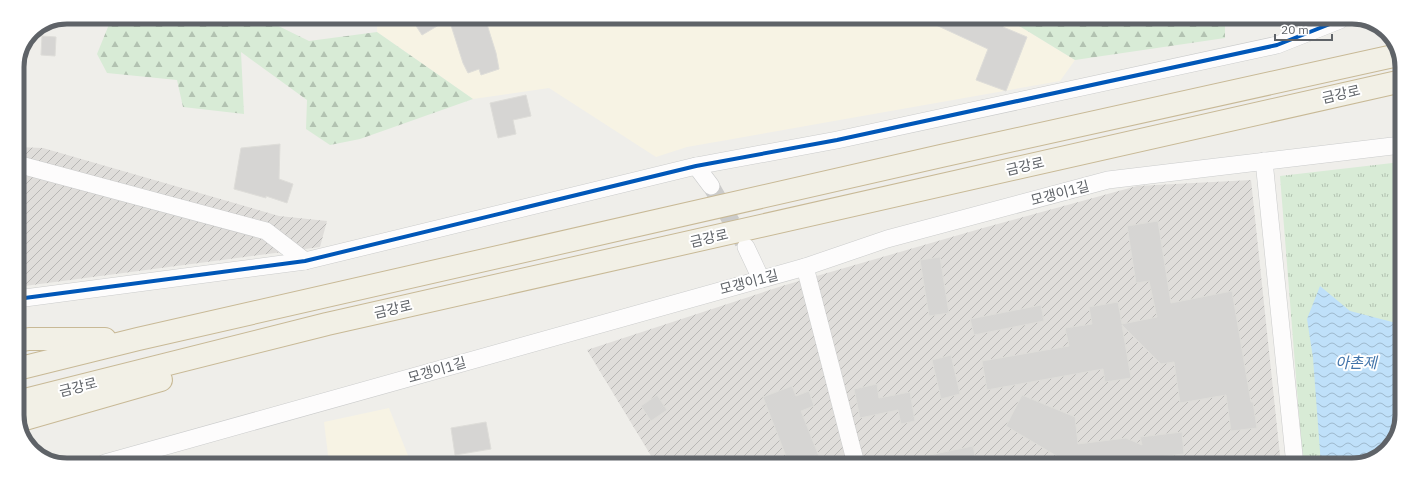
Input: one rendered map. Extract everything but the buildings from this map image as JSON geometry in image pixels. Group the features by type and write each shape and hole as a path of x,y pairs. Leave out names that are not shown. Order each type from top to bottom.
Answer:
{"highway":[{"name":"금강로","path":"24,367 138,339 941,156 1393,56"},
{"name":"금강로","path":"24,400 326,324 1395,82"},
{"path":"24,419 301,341 326,324"},
{"path":"24,340 138,339"}],"street":[{"path":"24,298 305,261 696,166 837,140 1277,45 1330,24"},
{"path":"1371,87 1395,92"},
{"name":"모갱이1길","path":"119,458 805,267 887,240 1108,180 1395,146"},
{"path":"1264,161 1294,458"},
{"path":"24,166 266,231 305,261"},
{"path":"696,166 711,186"},
{"path":"746,247 761,279"},
{"path":"805,267 854,458"}],"shaded area":[{"path":"377,24 1016,24 1075,60 1060,81 687,147 656,157 549,88 473,99 377,32"},
{"path":"24,147 43,148 279,216 327,221 320,247 24,286"},
{"path":"1251,180 1280,458 652,458 587,350 782,286 983,228 1137,186"},
{"path":"389,408 409,458 328,458 324,422"}],"green space":[{"path":"109,24 274,24 309,41 377,32 473,99 360,139 330,145 306,129 307,100 241,52 244,114 183,107 177,80 107,73 97,54"},
{"path":"1016,24 1225,24 1225,38 1075,60"},
{"path":"1395,163 1395,415 1393,429 1386,441 1378,449 1366,456 1352,458 1302,458 1280,176"}],"water":[{"name":"아촌제","path":"1320,286 1350,311 1395,323 1395,415 1393,429 1386,441 1378,449 1366,456 1352,458 1320,458 1313,358 1307,319"}],"tunnel":[{"path":"711,186 743,242"}],"cycle path":[{"path":"24,298 305,261 696,166 837,140 1277,45 1330,24"}]}
